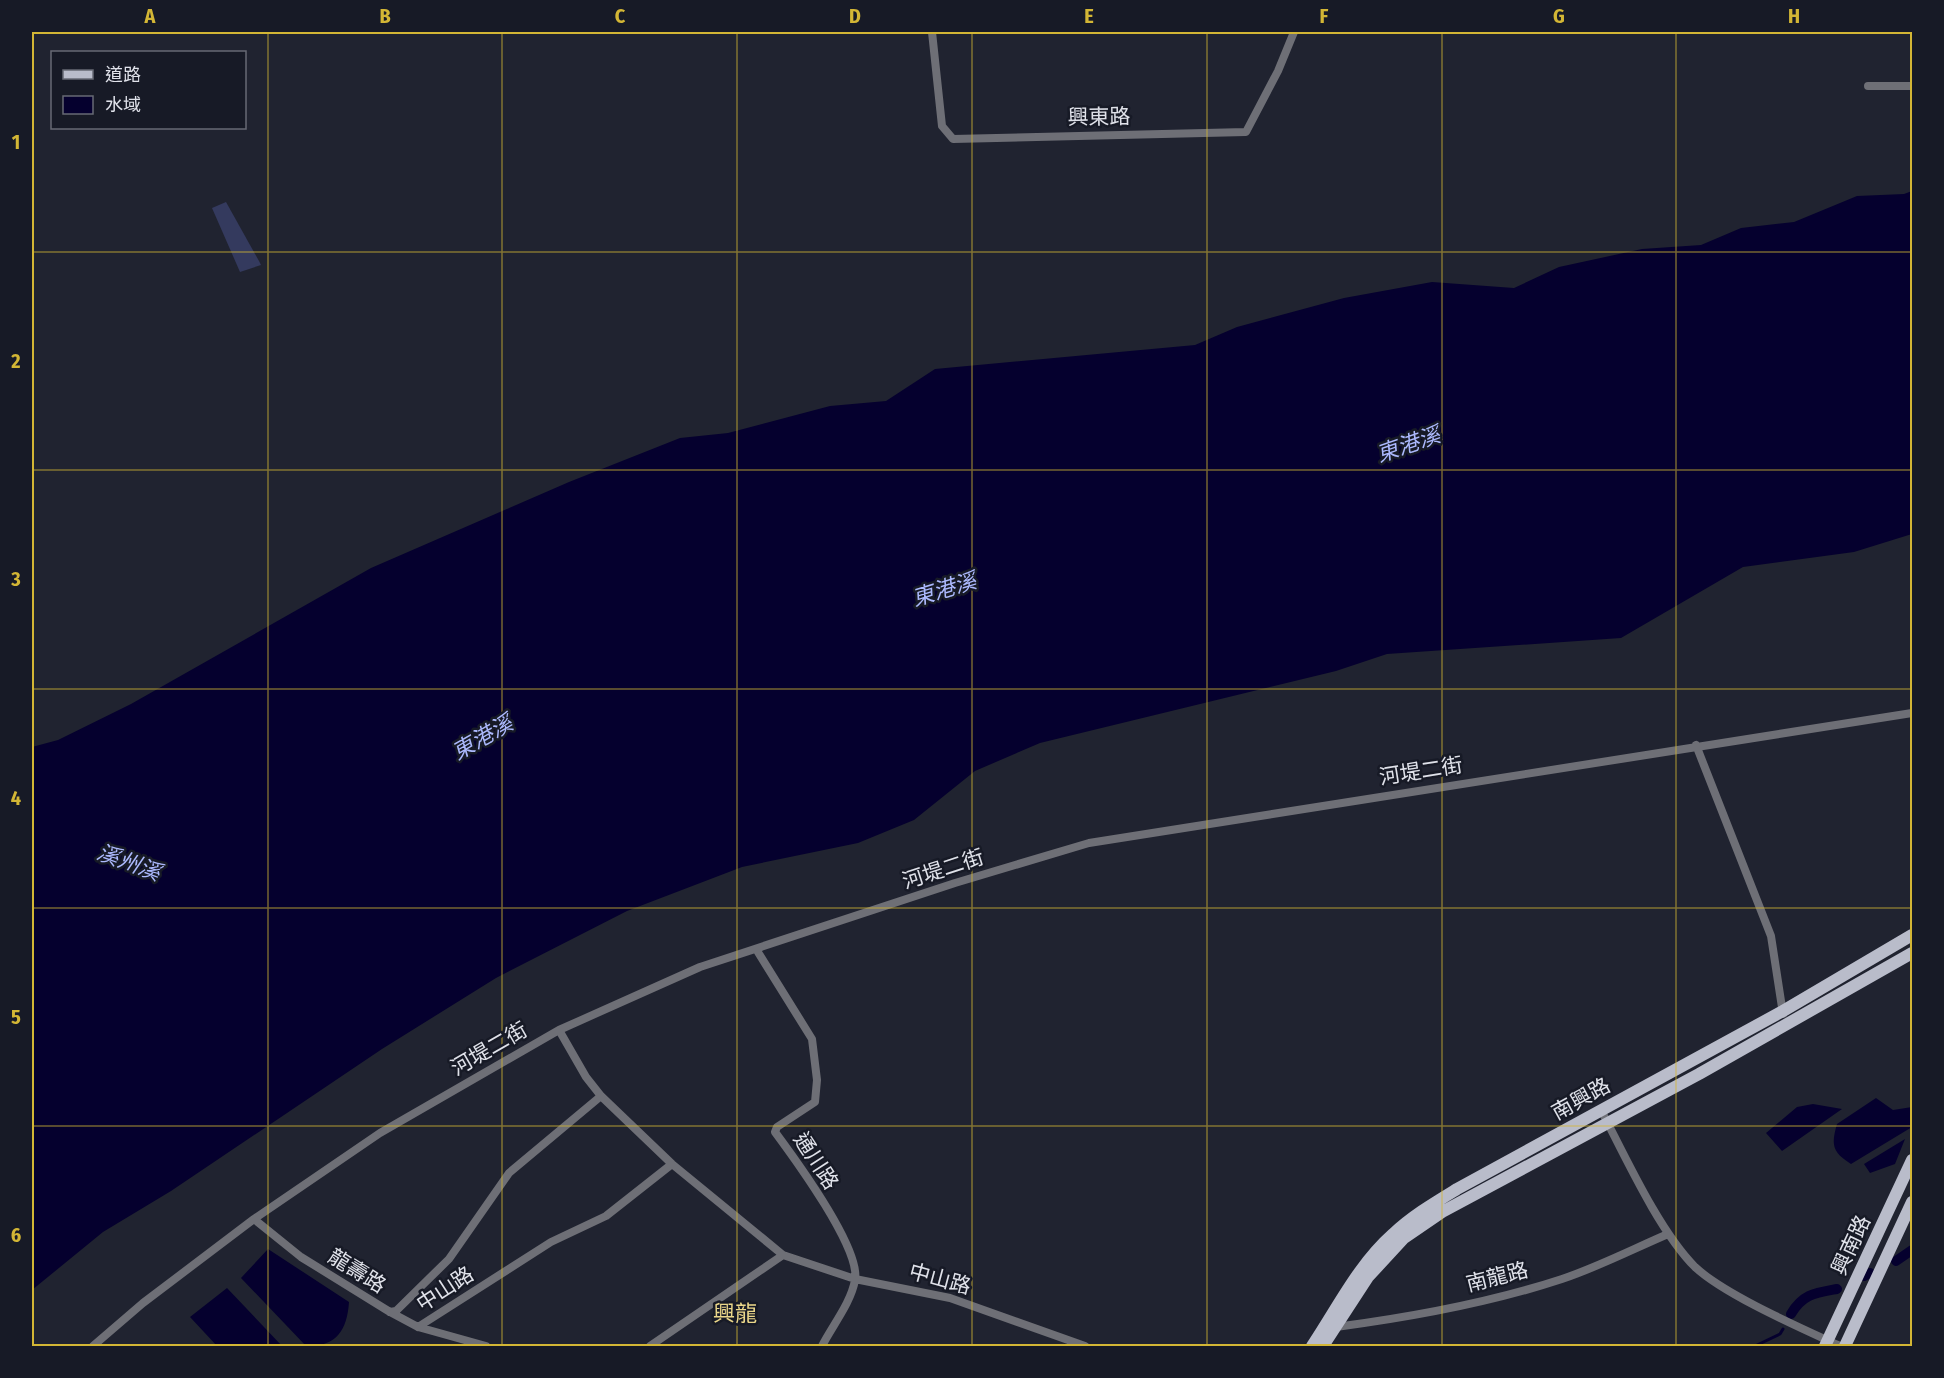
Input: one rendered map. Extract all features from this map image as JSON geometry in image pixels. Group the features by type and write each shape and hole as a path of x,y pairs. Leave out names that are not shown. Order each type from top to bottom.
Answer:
{"main road":[{"name":"南興路","path":"1323,1347 1360,1270 1391,1236 1419,1213 1782,1011 1912,935"},
{"name":"南興路","path":"1312,1347 1333,1324 1368,1277 1404,1238 1464,1199 1785,1026 1912,953"},
{"name":"興南路","path":"1831,1345 1912,1160"},
{"name":"興南路","path":"1845,1347 1912,1202"}],"street":[{"name":"興東路","path":"932,32 942,126 953,139 1246,132 1278,71 1294,32"},
{"path":"1868,86 1912,86"},
{"name":"河堤二街","path":"93,1347 142,1303 255,1219 380,1132 559,1030 700,967 955,883 1089,843 1696,745 1912,713"},
{"path":"1696,745 1771,936 1785,1026"},
{"name":"通川路","path":"756,949 812,1039 816,1061 815,1102 777,1127 775,1132 813,1184 856,1267 855,1279"},
{"name":"中山路","path":"559,1030 586,1077 601,1096 672,1164 783,1254 855,1279 950,1298 1085,1347"},
{"path":"390,1312 396,1311 449,1259 509,1173 601,1096"},
{"path":"1601,1110 1668,1234 1696,1267 1725,1288 1831,1345"},
{"name":"中山路","path":"418,1327 551,1242 606,1216 672,1164"},
{"name":"龍壽路","path":"255,1219 301,1257 390,1312 418,1327 486,1347"},
{"name":"南龍路","path":"1333,1324 1431,1312 1522,1291 1564,1278 1668,1234"},
{"path":"650,1347 783,1254"},
{"path":"822,1347 853,1289 855,1279"}],"shaded area":[{"path":"226,202 261,265 240,272 212,208"}],"water":[{"path":"1912,191 1912,534 1854,552 1743,567 1621,638 1387,654 1336,671 1040,743 975,771 914,820 858,843 742,867 627,911 496,978 382,1049 171,1191 103,1232 32,1290 32,747 58,740 131,704 371,568 569,482 680,438 728,433 830,406 886,401 935,369 1195,345 1237,327 1344,298 1432,282 1514,288 1559,267 1642,249 1701,245 1741,228 1794,222 1857,196 1904,194"},
{"path":"1876,1098 1893,1110 1912,1107 1912,1127 1851,1164 1840,1156 1835,1147 1834,1137 1837,1124"},
{"path":"1813,1104 1842,1109 1782,1151 1766,1133 1797,1107"},
{"path":"1905,1139 1895,1164 1870,1173 1864,1164"},
{"path":"268,1249 349,1302 346,1321 338,1335 332,1340 325,1344 306,1346 241,1278"},
{"path":"227,1288 282,1346 217,1346 190,1317"}],"waterway":[{"path":"1896,1261 1912,1250"},
{"path":"1864,1276 1870,1273"},
{"path":"1791,1314 1805,1298 1837,1289"},
{"path":"1755,1346 1780,1334 1783,1329"}],"district":[{"name":"興龍","path":"735,1313"}],"water label":[{"name":"東港溪","path":"1408,444"},
{"name":"東港溪","path":"944,589"},
{"name":"東港溪","path":"482,737"},
{"name":"溪州溪","path":"129,862"}]}
